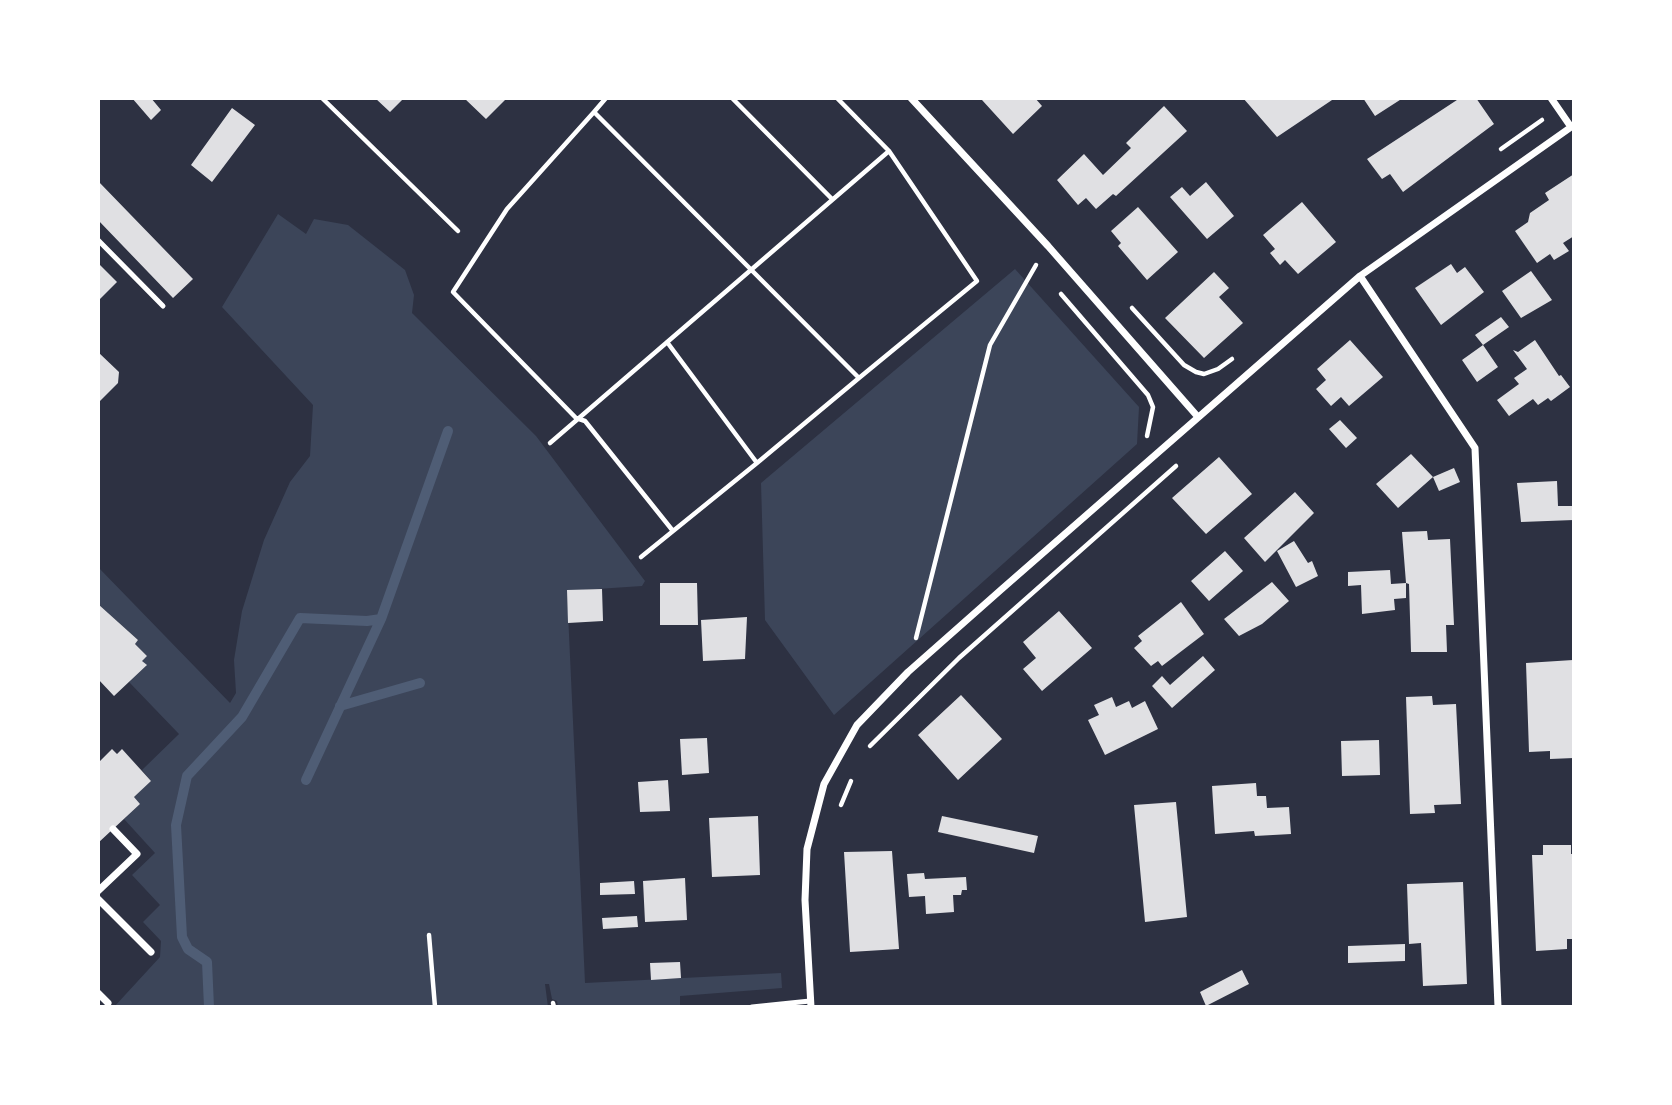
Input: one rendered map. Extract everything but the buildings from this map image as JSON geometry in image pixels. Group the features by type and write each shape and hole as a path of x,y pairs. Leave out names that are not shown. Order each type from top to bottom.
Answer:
{"street":[{"path":"911,98 1048,246 1198,417"},
{"path":"810,1004 805,900 807,849 816,805 845,741 908,672 1360,275 1572,126 1551,98"},
{"path":"1360,275 1475,448 1498,1007"},
{"path":"98,891 137,854 113,829"},
{"path":"98,900 151,952"},
{"path":"98,993 108,1003"}],"lane":[{"path":"98,240 163,306"},
{"path":"752,1007 810,1004"}],"path":[{"path":"322,98 458,231"},
{"path":"606,98 507,209 453,292 576,418 585,421 673,531"},
{"path":"732,98 831,198"},
{"path":"641,557 977,281 889,151 837,98"},
{"path":"1490,157 1558,109"},
{"path":"594,112 859,378"},
{"path":"550,443 753,269 831,198 889,151"},
{"path":"908,672 990,345 1037,265 1045,276"},
{"path":"1054,286 1148,395 1153,407 1152,420 1146,431 1152,458"},
{"path":"1130,305 1184,365 1196,372 1204,374 1218,369 1237,355"},
{"path":"667,342 757,463"},
{"path":"865,754 893,720 969,649 1177,466"},
{"path":"837,818 855,772"},
{"path":"429,935 435,1007"}],"shaded area":[{"path":"278,214 306,234 314,219 348,225 405,270 414,295 412,313 536,436 645,581 642,586 567,591 585,983 781,973 782,988 680,996 680,1007 558,1007 557,1001 552,999 549,984 545,984 548,1007 114,1007 160,957 161,941 143,922 160,905 132,875 155,853 124,819 140,804 134,797 151,781 142,770 179,734 129,682 146,666 142,661 147,656 135,644 138,640 98,604 98,567 230,703 236,693 234,660 242,611 264,540 290,482 310,456 313,405 222,307"},
{"path":"1015,269 1139,407 1137,444 834,715 765,620 761,483"}],"waterway":[{"path":"209,1007 207,962 188,949 182,937 176,825 187,776 242,717 300,618 367,621 381,619 448,431"},
{"path":"306,780 381,619"},
{"path":"340,706 420,683"}]}
